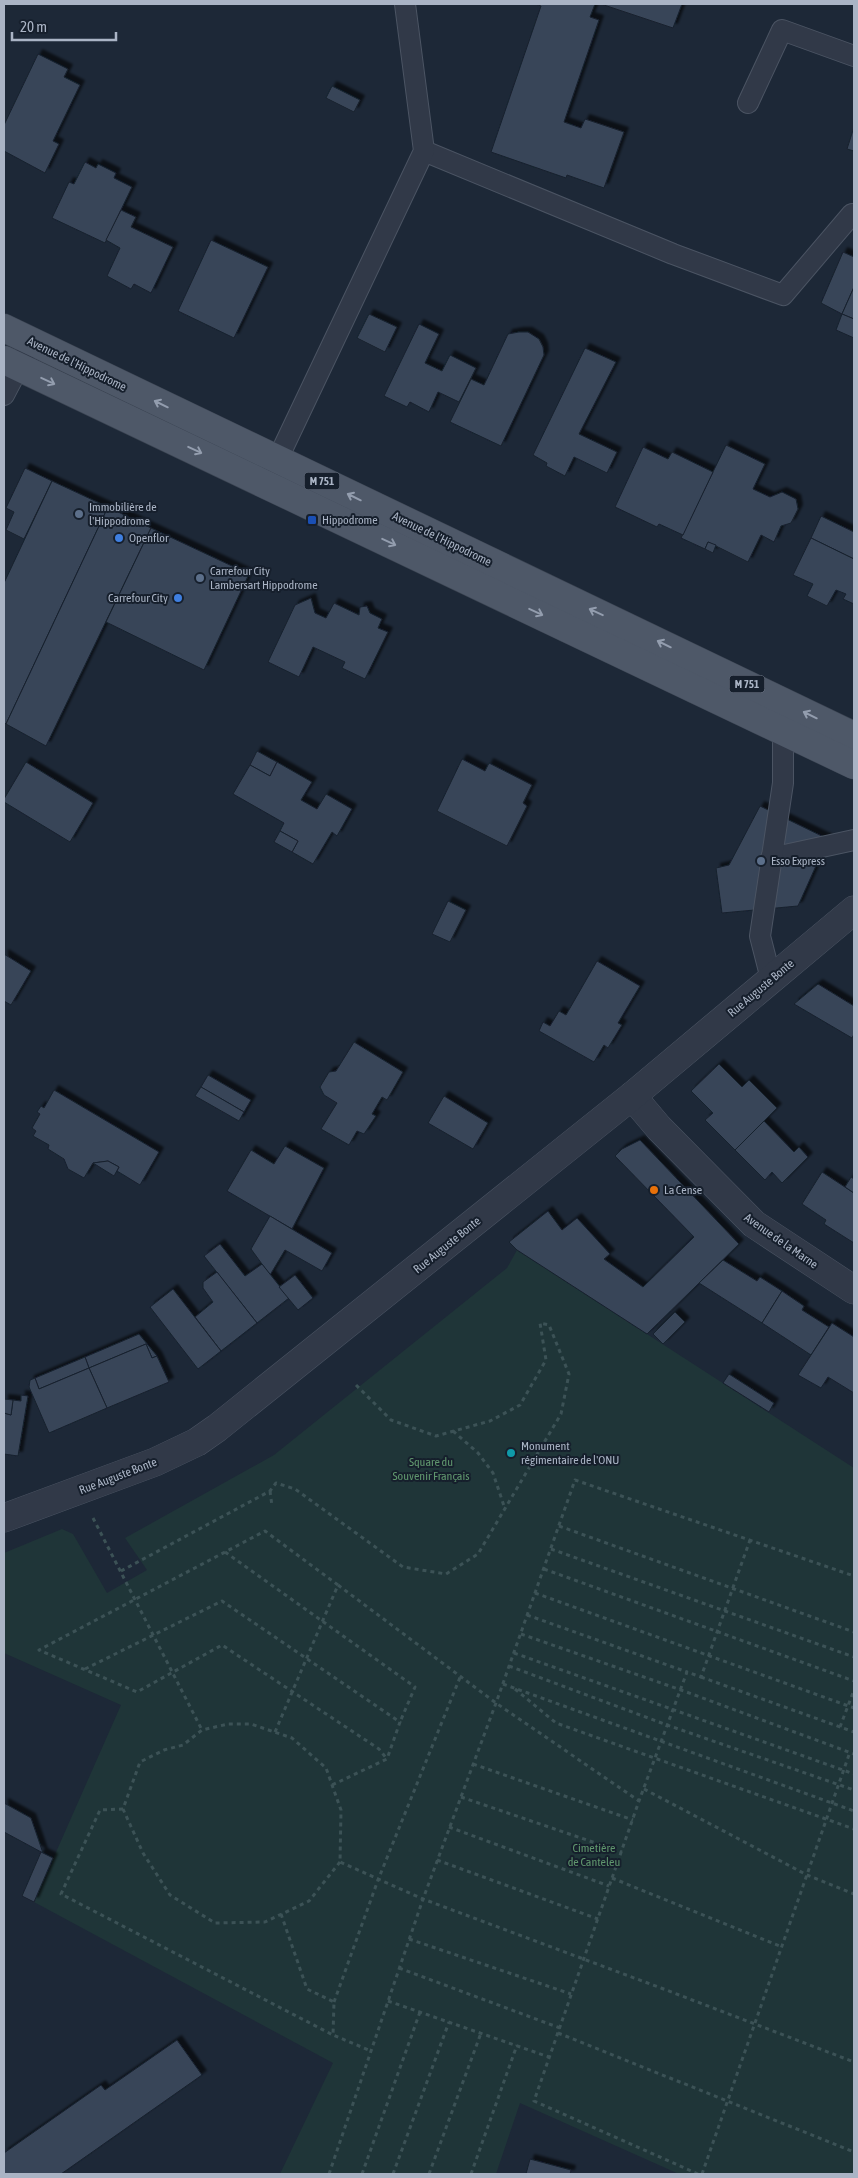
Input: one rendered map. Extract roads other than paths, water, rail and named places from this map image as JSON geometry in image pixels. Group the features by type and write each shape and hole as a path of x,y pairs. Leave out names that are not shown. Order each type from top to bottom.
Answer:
{"main road":[{"name":"Avenue de l'Hippodrome","path":"4,328 854,736"},
{"name":"Avenue de l'Hippodrome","path":"11,363 854,765"}],"street":[{"name":"Rue Auguste Bonte","path":"4,1518 179,1452 217,1428 632,1096 854,910"},
{"name":"Avenue de la Marne","path":"632,1096 659,1128 754,1224 854,1290"}],"lane":[{"path":"266,484 424,151 405,4"},
{"path":"748,103 782,30 854,56"},
{"path":"424,151 673,254 783,295 852,214 854,215"},
{"path":"4,395 11,363 32,342"},
{"path":"771,979 760,936 783,783 783,731"},
{"path":"771,858 854,840"}],"place":[{"name":"Immobilière de l'Hippodrome","path":"79,514"},
{"name":"Hippodrome","path":"312,520"},
{"name":"Openflor","path":"119,538"},
{"name":"Carrefour City Lambersart Hippodrome","path":"200,578"},
{"name":"Carrefour City","path":"178,598"},
{"name":"Esso Express","path":"761,861"},
{"name":"La Cense","path":"654,1190"},
{"name":"Monument régimentaire de l'ONU","path":"511,1453"}],"park label":[{"name":"Square du Souvenir Français","path":"431,1469"},
{"name":"Cimetière de Canteleu","path":"594,1855"}]}
